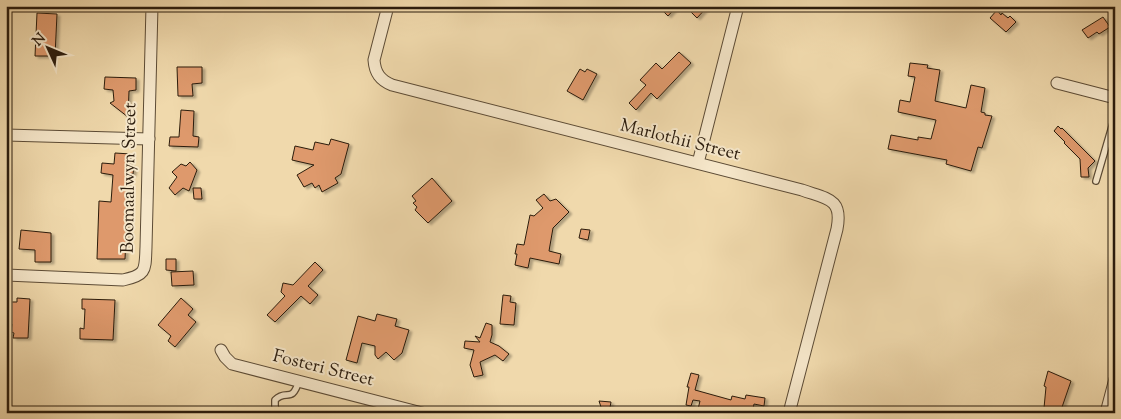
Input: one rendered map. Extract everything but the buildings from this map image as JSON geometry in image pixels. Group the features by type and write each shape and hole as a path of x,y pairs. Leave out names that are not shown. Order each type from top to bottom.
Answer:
{"street":[{"name":"Boomaalwyn Street","path":"6,275 122,280 138,276 146,266 152,6"},
{"name":"Marlothii Street","path":"388,6 374,66 378,76 392,85 802,190 831,201 836,206 839,213 837,229 789,413"},
{"path":"698,163 738,6"},
{"path":"1057,83 1115,98"},
{"path":"6,135 149,139"},
{"name":"Fosteri Street","path":"221,350 232,364 422,413"},
{"path":"1106,413 1115,379"}],"lane":[{"path":"1096,181 1115,116"},
{"path":"277,413 275,400 278,397 294,394 298,381"}]}
